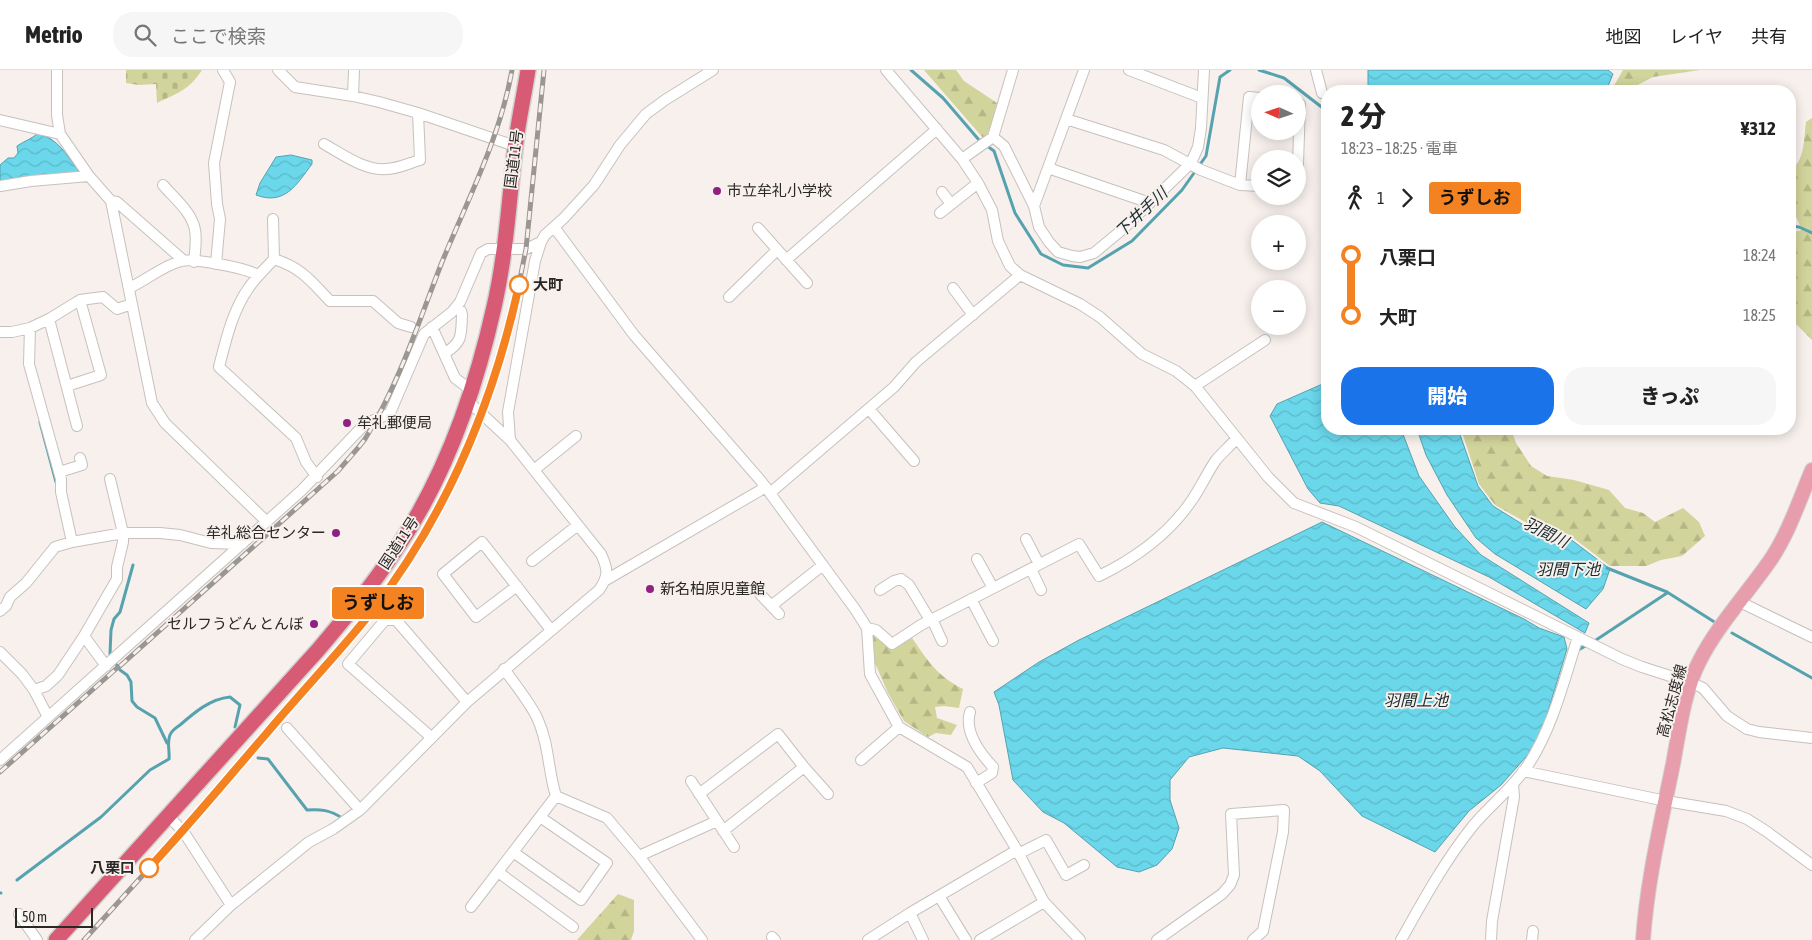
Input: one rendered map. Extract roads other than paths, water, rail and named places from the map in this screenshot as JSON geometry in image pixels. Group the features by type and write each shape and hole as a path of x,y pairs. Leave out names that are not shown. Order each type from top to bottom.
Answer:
{"highway":[{"name":"国道11号","path":"56,940 318,650 357,604 390,558 427,497 443,465 470,396 495,305 504,249 515,146 528,70"}],"main road":[{"name":"高松志度線","path":"1642,940 1649,885 1681,723 1692,683 1702,656 1770,561 1782,540 1812,470"}],"street":[{"path":"57,70 57,115 60,134 89,176 111,201 152,403 165,422 266,521"},
{"path":"216,264 220,219 214,163 230,82 223,70"},
{"path":"278,70 295,87 353,96 418,113 515,146"},
{"path":"353,96 354,70"},
{"path":"510,440 508,412 534,262 541,242 594,185 620,145 646,114 713,70"},
{"path":"886,70 962,159 978,183 992,210 998,241 1010,266 1020,275 1080,304 1100,318 1142,354 1176,371 1195,386 1277,487 1294,502 1356,527 1642,667 1703,688 1727,716 1747,729 1812,738"},
{"path":"962,159 991,139 1013,70"},
{"path":"1034,206 1084,70"},
{"path":"1129,70 1202,98"},
{"path":"991,139 1004,146 1034,206 1038,227 1058,252 1080,257 1094,253 1195,166 1204,70"},
{"path":"1316,70 1321,89"},
{"path":"1240,185 1249,97 1251,97"},
{"path":"324,144 360,164 385,170 400,167 420,160 418,113"},
{"path":"1066,118 1164,150 1195,166 1240,185 1251,186"},
{"path":"0,120 60,134"},
{"path":"786,260 937,129"},
{"path":"1048,168 1150,203"},
{"path":"0,186 31,181 89,176"},
{"path":"940,213 978,183"},
{"path":"163,185 194,223 196,232 194,262"},
{"path":"942,192 951,204"},
{"path":"111,201 117,202 183,260 250,270 258,275"},
{"path":"273,219 274,259 249,286 238,306 219,367 296,438 306,462 317,476"},
{"path":"554,227 634,335 768,490 855,609 867,628 870,674 899,727 966,767 1018,852 1044,902 1080,940"},
{"path":"758,228 807,283"},
{"path":"0,760 317,476 363,426 369,421 382,418 390,413 424,334 456,307 464,295 481,253 488,249 526,249 541,242"},
{"path":"729,297 777,250"},
{"path":"274,259 304,273 330,301 372,301 398,323 411,327"},
{"path":"129,288 157,271 183,260"},
{"path":"195,940 231,905 309,842 333,829 360,810 467,702 598,590 606,580 768,490 869,409 894,387 916,362 1020,275"},
{"path":"953,288 973,314"},
{"path":"0,332 12,332 30,328 80,300 103,297 117,309 132,304"},
{"path":"67,386 101,375 80,300"},
{"path":"445,354 461,339 462,315 461,311 456,307"},
{"path":"49,319 77,426"},
{"path":"432,327 456,378 510,440 601,554 606,565 606,580"},
{"path":"30,328 29,364 61,479 60,492 72,542"},
{"path":"1195,386 1265,340"},
{"path":"869,409 914,460"},
{"path":"534,470 576,436"},
{"path":"867,628 876,630 892,644 931,620 1079,544 1099,576 1121,565 1154,543 1176,520 1217,460 1237,438"},
{"path":"59,472 82,466 80,458"},
{"path":"34,690 46,686 58,675 84,636 117,579 123,533 110,479"},
{"path":"532,560 578,525"},
{"path":"0,611 6,606 10,597 26,583 55,547 72,542 123,533 160,533 180,535 211,543 242,544"},
{"path":"1026,539 1041,590"},
{"path":"516,586 476,617 444,574 482,542 551,630"},
{"path":"977,559 993,588"},
{"path":"771,606 823,564"},
{"path":"880,590 901,579 909,585 942,641"},
{"path":"760,594 779,614"},
{"path":"971,599 993,641"},
{"path":"1740,602 1812,637"},
{"path":"431,737 348,664 385,620 396,620 467,702"},
{"path":"84,636 106,666"},
{"path":"1401,940 1444,866 1472,827 1513,784 1539,746 1548,727 1578,637"},
{"path":"0,652 22,674 34,690 48,717"},
{"path":"504,669 538,720 545,745 550,779 556,796 607,818 702,940"},
{"path":"970,712 968,720 970,730 980,754 992,767 992,773 976,783"},
{"path":"860,760 899,727"},
{"path":"287,728 360,810"},
{"path":"700,794 778,734 804,768 828,794"},
{"path":"723,831 804,768"},
{"path":"1523,771 1666,801 1726,811 1747,819 1812,865"},
{"path":"691,781 734,847"},
{"path":"1491,940 1492,921 1514,797 1513,784"},
{"path":"471,907 556,796"},
{"path":"1157,940 1222,894 1230,885 1234,875 1231,814 1284,810 1283,832 1263,931 1253,940"},
{"path":"168,816 186,835 231,905"},
{"path":"513,852 580,900 607,862 540,816"},
{"path":"638,856 717,821"},
{"path":"868,940 939,896 1018,852 1046,840 1066,874 1084,865"},
{"path":"498,872 573,927"},
{"path":"939,896 966,940"},
{"path":"980,940 1044,902"},
{"path":"910,913 922,940"},
{"path":"19,914 37,940"}],"water":[{"path":"1368,70 1608,70 1613,74 1608,85 1368,85"},
{"path":"38,133 51,139 61,148 78,170 77,173 0,184 0,165 8,158 14,158 18,153 17,146"},
{"path":"291,155 312,160 312,164 301,179 289,191 275,198 256,195 260,183 276,157"},
{"path":"1321,385 1321,435 1403,435 1419,476 1455,527 1481,555 1589,623 1585,633 1489,577 1339,506 1320,503 1308,489 1270,416 1277,404"},
{"name":"羽間下池","path":"1419,435 1460,435 1478,486 1493,506 1556,545 1565,535 1610,569 1603,589 1586,609 1495,554 1476,538 1447,495 1426,455"},
{"name":"羽間上池","path":"1322,522 1524,619 1539,628 1564,637 1567,649 1545,721 1533,749 1501,785 1469,811 1435,852 1362,816 1320,771 1298,756 1223,748 1189,757 1170,780 1170,800 1179,828 1172,849 1157,865 1139,872 1117,867 1064,823 1043,812 1013,780 999,705 994,692 1039,662 1079,640"}],"waterway":[{"name":"下井手川","path":"911,70 943,98 979,140 994,151 1015,213 1041,254 1063,265 1088,268 1132,241 1182,190 1206,156 1220,77 1230,70"},
{"name":"下井手川","path":"1259,70 1284,78 1321,107"},
{"path":"1796,227 1812,233"},
{"path":"40,422 56,482"},
{"path":"110,654 111,630 114,619 120,612 133,565"},
{"name":"羽間川","path":"1607,568 1667,592 1716,623"},
{"path":"1593,642 1667,593"},
{"name":"羽間川","path":"1732,633 1812,678"},
{"path":"1575,652 1587,645"},
{"path":"116,664 131,682 132,701 137,707 155,718 167,743"},
{"path":"17,880 101,817 150,770 169,759 168,742 171,733 197,711 216,700 230,697 240,705 235,727"},
{"path":"258,758 268,759 307,810 325,811 342,818"}],"railway":[{"path":"120,666 338,471 365,439 398,374 442,262 482,168 500,120 512,70"},
{"path":"84,940 183,831 347,642 397,576 439,508 481,419 511,323 526,249 544,70"},
{"path":"0,772 117,668"}],"train":[{"name":"うずしお","path":"149,868 183,832 347,642 374,609 419,542 459,469 481,419 511,323 519,285"}],"place":[{"name":"市立牟礼小学校","path":"717,191"},
{"name":"大町","path":"519,285"},
{"name":"牟礼郵便局","path":"347,423"},
{"name":"牟礼総合センター","path":"336,533"},
{"name":"新名柏原児童館","path":"650,589"},
{"name":"セルフうどん とんぼ","path":"314,624"},
{"name":"八栗口","path":"149,868"}]}
